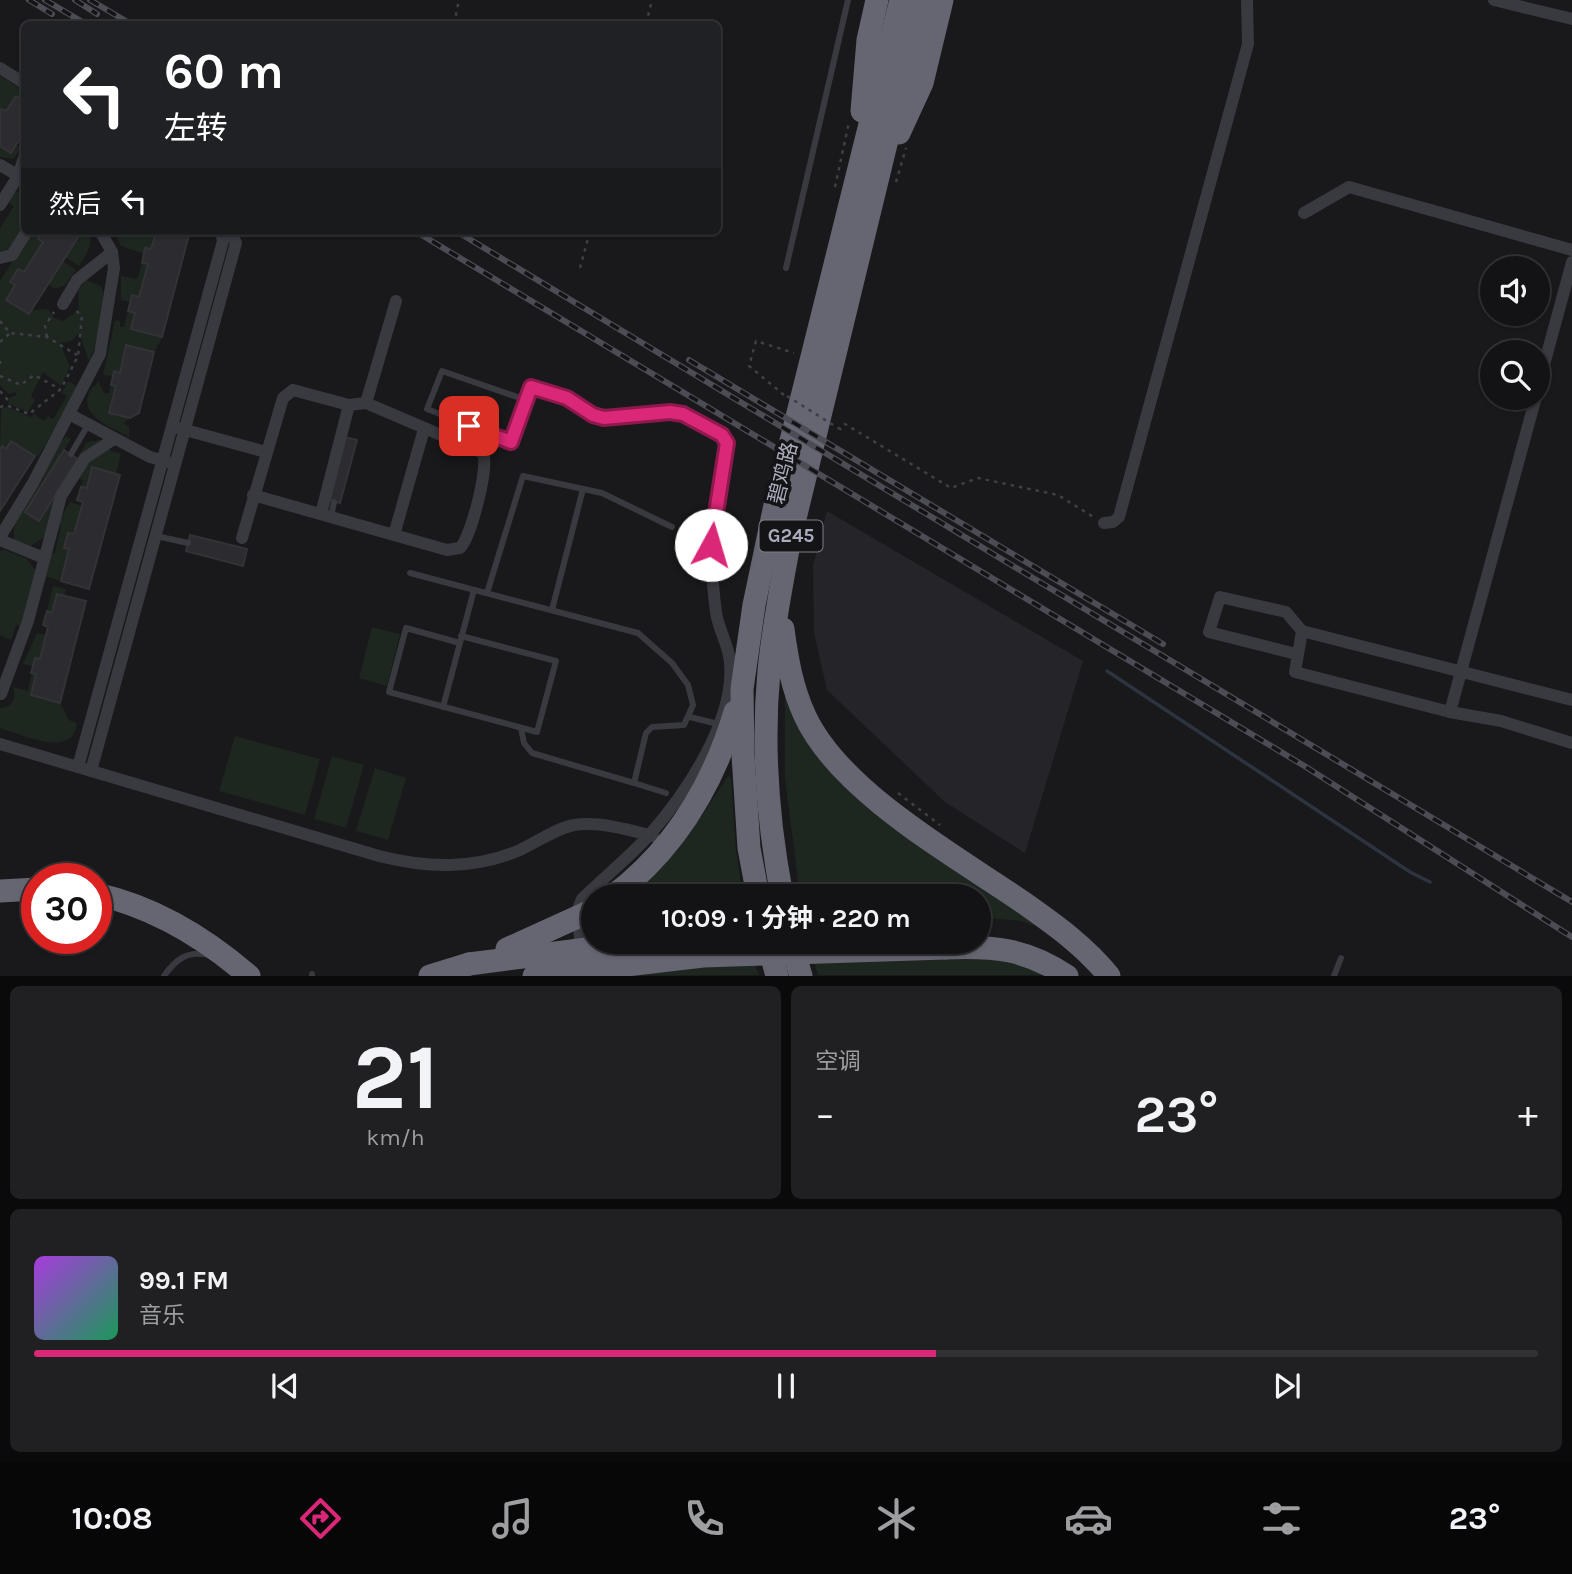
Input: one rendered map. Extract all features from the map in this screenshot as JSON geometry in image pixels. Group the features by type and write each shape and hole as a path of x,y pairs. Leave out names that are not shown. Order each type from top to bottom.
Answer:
{"highway":[{"path":"866,182 867,40 877,0"},
{"name":"G245","path":"866,182 901,0"},
{"name":"G245","path":"866,182 921,0"},
{"path":"866,182 922,83 942,0"},
{"name":"碧鸡路","path":"780,884 773,851 768,765 769,672 790,538 866,182"},
{"name":"碧鸡路","path":"756,884 749,848 742,689 754,605 775,505 866,182"},
{"path":"780,593 790,675 814,733 865,792 1060,928 1109,975"},
{"path":"628,884 659,856 660,838 701,798 727,740 742,689"},
{"path":"0,891 21,890"},
{"path":"112,898 169,920 211,945 238,973"},
{"path":"430,975 469,964 548,933 581,916"},
{"path":"991,933 1010,935 1047,946 1089,975"},
{"path":"534,975 702,956 994,946 1042,959 1067,975"},
{"path":"469,964 581,950"},
{"path":"771,954 777,975"},
{"path":"795,954 801,975"}],"street":[{"path":"1104,523 1113,522 1119,517 1248,44 1247,0"},
{"path":"1494,0 1572,19"},
{"path":"0,68 21,81"},
{"path":"0,164 21,178 0,205"},
{"path":"1304,213 1349,187 1572,250"},
{"path":"0,258 12,255 24,235"},
{"path":"44,558 0,538 95,366 107,326 113,285 112,252 102,235"},
{"path":"85,769 178,428 223,241 222,235"},
{"path":"178,428 236,243 232,235"},
{"path":"63,304 77,280 112,252"},
{"path":"1550,343 1572,262"},
{"path":"366,404 396,301"},
{"path":"242,538 253,495 280,403 288,393 301,391 349,405 366,404 480,450 485,458 468,537 460,548 454,550 253,495"},
{"path":"552,392 593,415 616,418 670,412 694,418 725,437 727,443 712,525 710,565 717,616 730,663 729,686 718,724 660,838 582,899 578,909 580,940"},
{"path":"326,516 349,405"},
{"path":"1450,712 1533,410"},
{"path":"69,414 114,439 169,462"},
{"path":"178,428 266,452"},
{"path":"394,535 424,429"},
{"path":"1,694 28,621 61,496 85,458 114,439"},
{"path":"85,769 156,536 169,462"},
{"path":"1296,654 1209,632 1220,597 1286,612 1302,631 1572,701"},
{"path":"1302,631 1295,672 1450,712 1501,721 1572,743"},
{"path":"0,744 379,856 426,866 448,867 493,860 572,825 591,825 660,838"}],"lane":[{"path":"786,268 847,2 838,0"},
{"path":"526,400 442,371 427,409 511,442 531,387 552,392"},
{"path":"71,454 88,425"},
{"path":"487,593 523,476 602,493 671,527"},
{"path":"552,610 583,489"},
{"path":"326,516 334,502"},
{"path":"156,536 188,543"},
{"path":"410,573 638,633 649,640 672,663 688,685 693,705 690,717 684,725 652,727 646,733 634,783"},
{"path":"443,707 474,590"},
{"path":"407,628 461,639 556,661 537,732 390,692 407,628"},
{"path":"690,717 718,724"},
{"path":"521,728 524,743 532,753 666,793"},
{"path":"164,975 186,954 197,952 211,956 238,973"},
{"path":"1334,975 1341,958"}],"path":[{"path":"455,21 459,0"},
{"path":"647,21 652,0"},
{"path":"580,268 589,235"},
{"path":"0,407 6,405 29,414 61,390 78,355 82,316 79,310 63,304 46,321 47,337"},
{"path":"0,321 10,333 47,337 95,366"},
{"path":"0,342 10,333"},
{"path":"800,356 756,341 749,366 787,396 838,428 841,429 845,424 950,488 978,478 1058,495 1104,523"},
{"path":"0,376 21,385 34,375 61,390"},
{"path":"0,391 7,399 6,405"},
{"path":"889,787 945,828"}],"shaded area":[{"path":"0,76 21,89 21,99 16,96 6,111 0,109"},
{"path":"16,145 21,148 13,159 0,157 0,146 11,153"},
{"path":"21,191 21,233 16,244 0,251 0,228 14,206 7,202 15,192"},
{"path":"29,235 40,235 38,239 43,242 24,272 18,269 10,282 15,285 6,300 29,314 31,310 48,309 54,318 63,321 79,310 78,290 86,280 101,286 103,293 103,312 89,361 79,333 72,341 60,343 70,367 61,386 43,372 31,396 35,400 28,412 8,404 9,398 17,395 15,392 9,394 0,385 0,281"},
{"path":"79,235 90,235 90,245 79,266 65,257"},
{"path":"116,235 155,235 151,249 145,248 144,254 121,246"},
{"path":"63,261 76,270 65,285 55,289 48,284"},
{"path":"142,263 148,264 139,297 132,295 130,302 121,300 121,276 137,279"},
{"path":"128,311 135,313 131,329 162,338 154,352 127,345 120,373 114,371 113,376 103,375 115,320 120,321 120,327 124,327"},
{"path":"68,381 79,387 38,457 11,441 6,449 2,447 0,450 1,409 7,407 31,417 34,414 44,421 48,416 53,419 67,396 62,393"},
{"path":"98,381 104,393 109,393 111,385 116,386 109,413 130,418 123,423 129,427 129,437 99,420 89,408 89,392"},
{"path":"66,436 71,439 26,512 38,521 87,442 102,440 88,450 44,537 29,547 14,540 14,523 42,480 53,452"},
{"path":"107,449 121,454 116,474 92,468 87,488 81,487 83,480 77,478 89,459"},
{"path":"70,502 82,506 74,534 64,548 69,549 61,581 44,576 51,553 55,553 61,525 57,524"},
{"path":"827,511 1083,661 1025,853 945,802 827,690 814,633 813,566"},
{"path":"5,550 27,559 36,571 22,626 16,625 11,640 0,635 0,551"},
{"path":"53,586 66,589 64,596 57,594 52,613 47,611"},
{"path":"372,627 400,634 387,686 359,678"},
{"path":"37,633 46,635 40,659 35,658 33,666 23,664"},
{"path":"32,673 36,674 31,695 60,703 69,720 77,723 74,734 67,740 45,742 0,728 0,708 12,702 13,687 28,691"},
{"path":"785,695 796,721 988,884 798,884 785,779"},
{"path":"235,736 320,759 305,815 219,791"},
{"path":"332,756 364,765 346,828 314,819"},
{"path":"375,768 406,778 388,840 356,831"},
{"path":"728,776 731,778 741,884 632,884 676,847 701,817"},
{"path":"991,886 1039,927 1021,921 991,918"},
{"path":"989,954 1054,975 818,975 812,956"},
{"path":"753,958 759,975 588,976"}],"building":[{"path":"16,96 21,99 21,137 11,153 0,146 0,109 6,111"},
{"path":"40,235 79,235 29,314 6,300 15,285 10,282 18,269 24,272 43,242 38,239"},
{"path":"155,235 189,235 162,337 131,329 135,313 128,311 132,295 139,297 148,264 142,263 145,248 151,249"},
{"path":"126,345 154,352 139,413 130,418 109,413 116,386 111,385 114,371 120,373"},
{"path":"345,437 357,440 340,503 328,500"},
{"path":"11,441 35,456 0,511 0,450 2,446 6,449"},
{"path":"64,450 78,459 39,521 25,512"},
{"path":"92,467 120,475 89,589 61,581 69,549 64,548 68,533 74,534 83,502 77,500 81,487 87,488"},
{"path":"190,535 247,549 243,566 186,551"},
{"path":"57,594 86,601 60,703 31,695 36,674 31,673 35,658 40,659 48,627 43,625 47,611 52,613"}],"waterway":[{"path":"1107,671 1410,872 1430,882"}],"railway":[{"path":"29,0 52,14"},
{"path":"45,0 81,21"},
{"path":"75,0 97,14"},
{"path":"90,0 126,21"},
{"path":"422,235 1306,767 1572,937"},
{"path":"463,235 1572,902"},
{"path":"689,360 1163,644"}],"route":[{"path":"469,426 511,442 531,387 567,398 593,415 604,418 670,412 694,418 725,437 727,443 712,525 711,545"}]}
